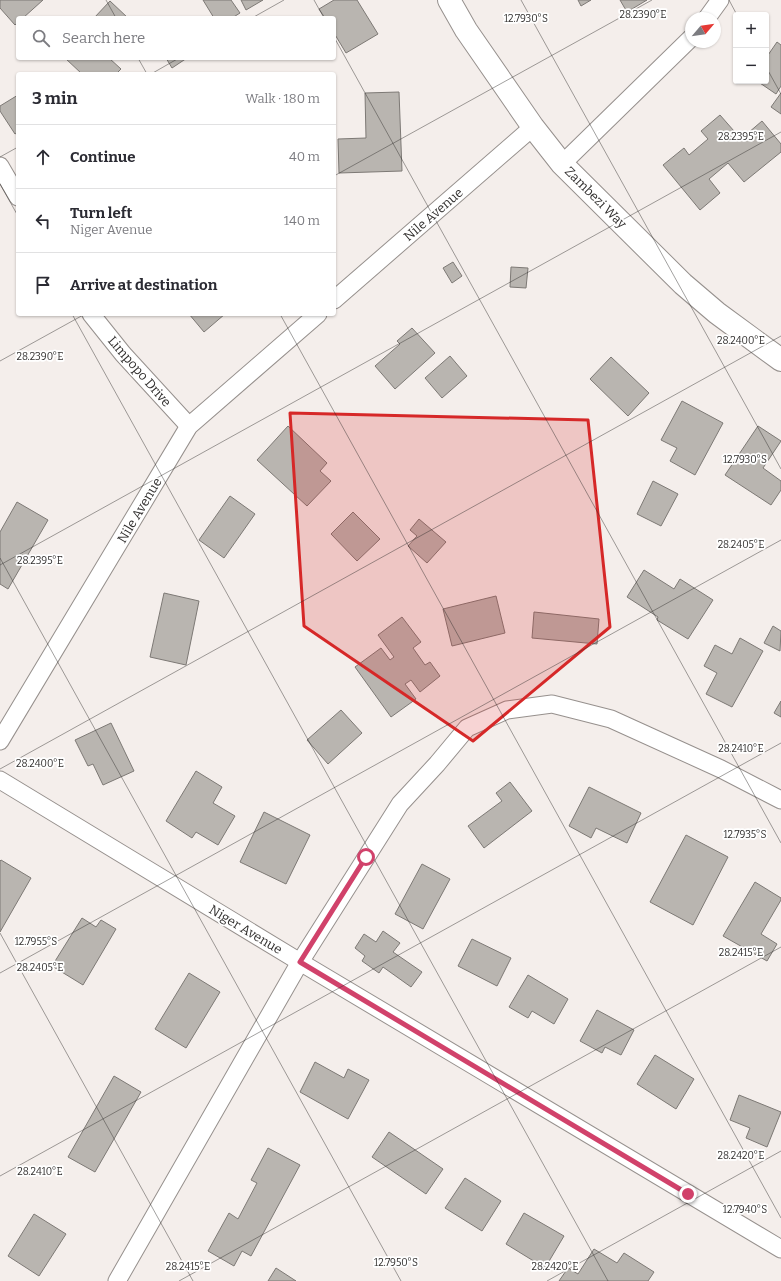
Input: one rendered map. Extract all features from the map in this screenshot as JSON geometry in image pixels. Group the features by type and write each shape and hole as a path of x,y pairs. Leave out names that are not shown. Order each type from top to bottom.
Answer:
{"main road":[{"name":"Zambezi Way","path":"449,0 466,30 533,127 562,164 683,284 717,314 781,360"}],"street":[{"path":"711,12 720,0"},
{"path":"562,164 685,44"},
{"name":"Nile Avenue","path":"336,298 533,127"},
{"path":"0,166 16,194"},
{"name":"Limpopo Drive","path":"93,316 123,354 189,426"},
{"name":"Nile Avenue","path":"0,740 189,426 316,316"},
{"path":"117,1281 300,962 400,804 437,764 467,728 507,710 552,704 611,720 721,769 781,800"},
{"name":"Niger Avenue","path":"0,780 300,962 781,1249"}],"highlighted area":[{"path":"290,413 588,420 610,627 473,741 304,626"}],"building":[{"path":"0,0 43,0 25,16 16,16 15,25 0,8"},
{"path":"203,0 231,0 240,13 235,16 213,16"},
{"path":"241,0 263,0 246,10"},
{"path":"334,0 357,0 378,34 346,53 336,36 336,16 324,16 319,9"},
{"path":"578,0 591,0 581,6"},
{"path":"620,0 647,0 627,12"},
{"path":"110,1 126,16 96,16"},
{"path":"777,42 781,45 781,86 776,94 761,84 769,84 769,54"},
{"path":"67,60 111,60 121,69 118,72 80,72"},
{"path":"167,60 184,60 172,68"},
{"path":"399,92 402,171 339,173 338,139 366,138 365,93"},
{"path":"781,93 781,114 771,107"},
{"path":"16,96 15,134 0,111 0,106"},
{"path":"720,115 741,139 762,121 781,144 781,152 744,182 728,163 709,179 720,193 700,210 663,165 684,148 689,155 708,139 701,131"},
{"path":"453,262 462,276 452,283 443,268"},
{"path":"511,267 528,268 526,288 510,287"},
{"path":"191,316 223,316 204,332"},
{"path":"412,328 435,353 395,389 375,366 400,344 397,341"},
{"path":"450,356 467,376 442,398 425,378"},
{"path":"611,357 649,393 628,416 590,379"},
{"path":"682,401 723,423 695,475 670,461 677,448 661,440"},
{"path":"288,426 327,463 320,471 331,481 307,506 257,460"},
{"path":"758,426 781,441 763,468 781,481 781,490 771,505 725,475"},
{"path":"653,481 678,494 661,526 637,514"},
{"path":"230,496 255,514 224,558 199,540"},
{"path":"17,502 48,520 8,589 0,584 0,532"},
{"path":"353,512 380,539 357,561 331,534"},
{"path":"419,519 446,542 427,563 408,546 417,536 410,530"},
{"path":"644,570 674,589 680,579 713,600 688,639 657,620 658,617 627,597"},
{"path":"164,593 199,601 186,665 150,657"},
{"path":"496,596 505,633 452,646 443,609"},
{"path":"534,612 599,619 597,644 532,638"},
{"path":"402,617 421,642 413,648 425,665 430,662 440,676 420,692 411,680 405,684 416,699 391,717 355,667 381,648 390,660 394,657 378,635"},
{"path":"773,626 781,631 780,651 764,643"},
{"path":"740,638 763,651 732,707 706,694 717,673 704,666 715,645 732,654"},
{"path":"781,701 781,717 774,713"},
{"path":"341,710 362,733 328,764 307,740"},
{"path":"111,723 134,771 103,785 93,764 88,766 75,740"},
{"path":"196,771 222,787 213,803 235,816 218,845 196,832 192,838 166,821"},
{"path":"510,782 532,811 484,848 468,826 502,801 496,793"},
{"path":"589,787 641,813 627,843 596,828 591,838 569,826"},
{"path":"264,812 310,835 286,884 240,862"},
{"path":"686,835 728,857 693,925 650,902"},
{"path":"1,860 31,878 0,932 0,861"},
{"path":"422,864 450,879 423,929 395,914"},
{"path":"755,882 781,898 761,934 777,944 767,961 723,936"},
{"path":"82,918 96,927 101,920 116,929 83,985 52,966"},
{"path":"383,931 400,943 393,952 422,972 411,987 383,967 379,973 362,961 365,956 355,948 364,934 376,942"},
{"path":"472,939 511,958 497,986 458,966"},
{"path":"189,973 220,992 186,1048 155,1029"},
{"path":"528,975 568,999 554,1024 532,1011 528,1018 509,1007"},
{"path":"597,1010 634,1030 621,1055 605,1047 602,1053 580,1041"},
{"path":"655,1055 694,1079 676,1109 637,1084"},
{"path":"315,1062 344,1078 348,1069 369,1080 348,1119 300,1092"},
{"path":"114,1076 141,1092 95,1172 68,1157"},
{"path":"739,1095 781,1112 767,1147 746,1138 750,1128 730,1120"},
{"path":"389,1132 443,1169 426,1194 372,1157"},
{"path":"268,1148 300,1165 251,1256 242,1251 234,1266 208,1251 229,1213 238,1219 257,1183 251,1180"},
{"path":"465,1178 501,1201 482,1231 445,1208"},
{"path":"524,1213 564,1236 545,1268 506,1244"},
{"path":"34,1214 66,1234 39,1276 8,1256"},
{"path":"594,1249 617,1263 624,1253 654,1272 648,1281 559,1281 568,1268 578,1274"},
{"path":"276,1268 296,1281 268,1281"}],"route":[{"path":"366,857 300,962 688,1194"}]}
